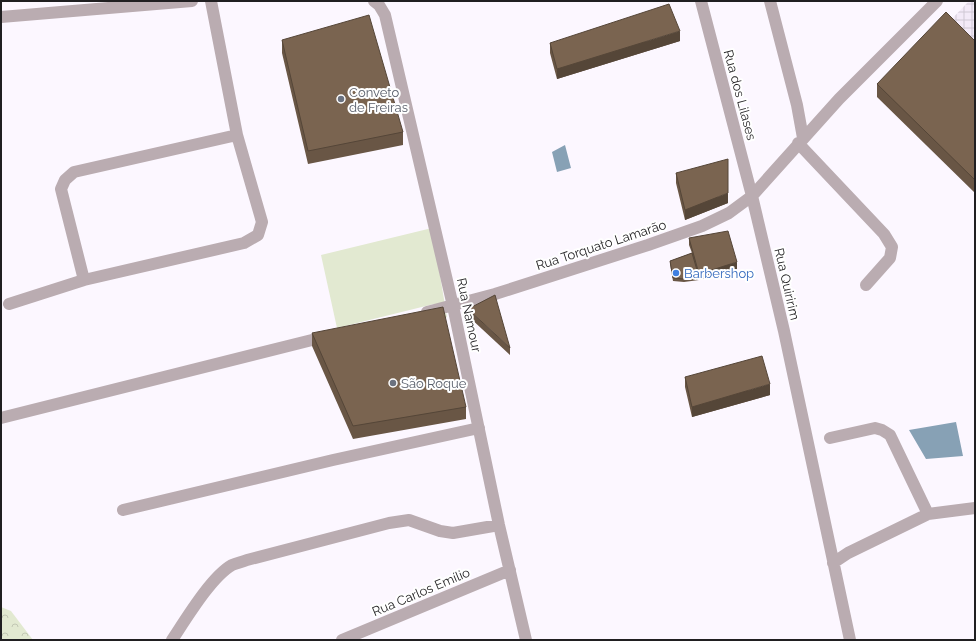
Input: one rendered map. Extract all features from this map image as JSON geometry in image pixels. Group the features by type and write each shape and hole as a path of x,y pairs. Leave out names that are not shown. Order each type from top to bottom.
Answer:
{"street":[{"path":"1,17 192,1"},
{"path":"9,304 84,280 244,243 250,241 258,235 262,222 237,135 211,1"},
{"name":"Rua Namour","path":"374,1 379,5 385,15 453,306 499,525 526,640"},
{"name":"Rua dos Lilases","path":"701,1 752,196"},
{"path":"770,1 797,105 800,141 884,234 892,247 890,258 866,285"},
{"path":"752,196 839,99 936,1"},
{"path":"84,280 61,189 65,180 74,172 237,135"},
{"name":"Rua Torquato Lamarão","path":"418,314 453,306 640,248 695,228 729,213 752,196"},
{"name":"Rua Quiririm","path":"752,196 784,331 850,640"},
{"path":"1,418 342,332"},
{"path":"123,510 333,460 478,428"},
{"path":"830,438 875,428 890,435 928,514"},
{"path":"833,563 848,553 928,514 975,508"},
{"path":"172,640 206,592 221,574 232,566 247,560 389,523 409,520 440,531 453,533 499,525"},
{"name":"Rua Carlos Emílio","path":"342,640 510,570"}],"shaded area":[{"path":"969,1 975,1 975,54 946,25"}],"green space":[{"path":"432,228 447,317 443,320 434,304 337,328 321,255"},
{"path":"1,607 11,611 33,640 1,640"}],"water":[{"path":"565,145 571,168 557,172 552,152"},
{"path":"956,422 963,456 926,459 909,430"}],"building":[{"path":"669,4 680,31 557,69 550,43"},
{"path":"946,12 975,41 975,180 877,84"},
{"name":"Conveto de Freiras","path":"369,15 403,132 308,151 282,40"},
{"path":"728,159 728,193 685,210 676,173"},
{"path":"728,231 737,262 699,274 689,238"},
{"path":"692,253 699,277 684,279 673,278 670,261"},
{"path":"495,295 510,348 468,309"},
{"name":"São Roque","path":"443,307 466,407 353,426 312,333"},
{"path":"762,356 770,384 692,407 685,377"}],"place":[{"name":"Conveto de Freiras","path":"341,99"},
{"name":"Barbershop","path":"676,273"},
{"name":"São Roque","path":"393,383"}]}
